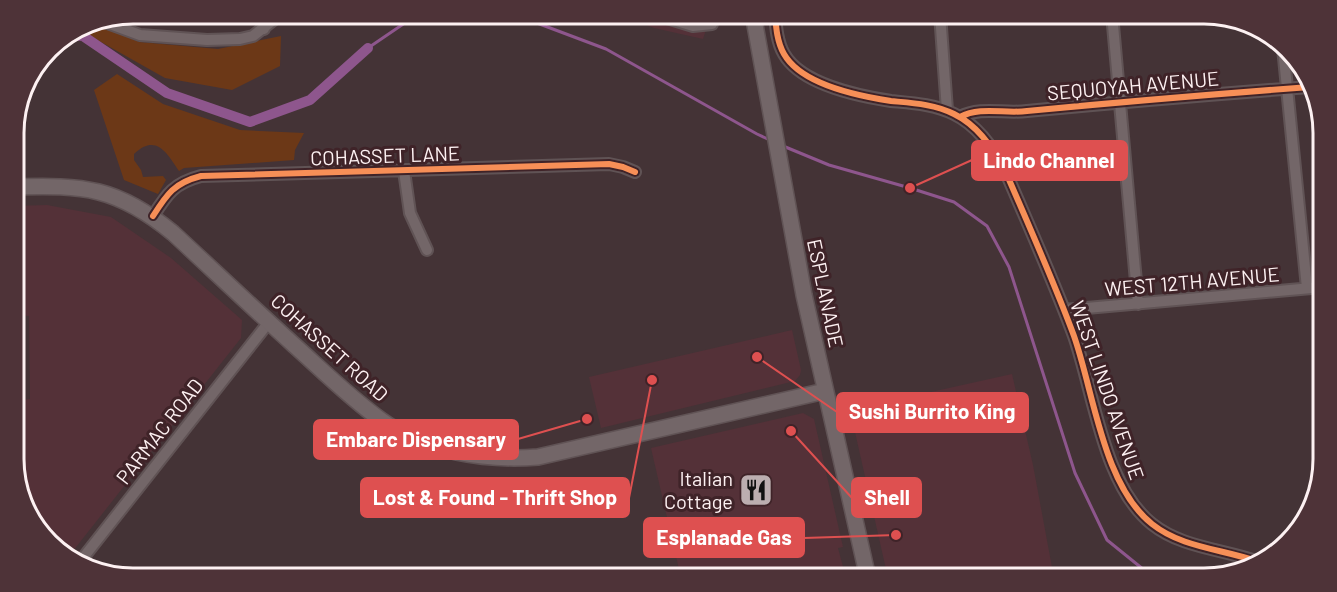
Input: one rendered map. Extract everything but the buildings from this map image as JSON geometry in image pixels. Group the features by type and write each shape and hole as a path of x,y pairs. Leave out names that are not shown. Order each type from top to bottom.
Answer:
{"main road":[{"name":"ESPLANADE","path":"755,24 801,283 866,568"},
{"name":"COHASSET ROAD","path":"24,187 75,186 134,205 153,216 360,404 382,421 432,445 476,456 538,457 825,391"}],"street":[{"path":"263,24 264,29"},
{"path":"114,26 140,35 240,39 253,36 270,24"},
{"path":"686,24 693,26 712,24"},
{"name":"WEST LINDO AVENUE","path":"776,24 778,38 785,56 796,69 810,77 857,94 947,110 960,117 983,137 1002,165 1064,310 1082,361 1110,458 1135,507 1157,528 1182,541 1247,559"},
{"path":"941,24 947,110"},
{"path":"1113,24 1138,304"},
{"path":"1284,59 1307,288"},
{"name":"SEQUOYAH AVENUE","path":"960,117 970,111 1023,112 1119,101 1303,88"},
{"name":"COHASSET LANE","path":"153,216 166,195 176,185 201,176 609,164 634,172"},
{"path":"404,171 410,213 427,250"},
{"name":"WEST 12TH AVENUE","path":"1064,310 1313,288"},
{"name":"PARMAC ROAD","path":"84,556 269,322"}],"shaded area":[{"path":"644,24 708,24 703,39"},
{"path":"105,28 139,42 218,49 281,36 280,66 232,90 165,78 87,34"},
{"path":"117,74 163,104 240,130 304,133 295,150 294,160 184,168 179,171 165,152 155,145 149,145 134,154 134,160 143,177 163,176 166,180 158,194 124,180 94,90"},
{"path":"47,205 111,217 171,258 242,320 241,338 74,550 56,536 39,514 32,501 25,473 24,400 30,399 29,316 24,316 24,206"},
{"path":"792,330 801,370 795,381 601,428 589,377"},
{"path":"1012,374 1033,465 1052,568 886,568 850,410"},
{"path":"803,413 814,419 843,547 838,548 843,568 679,568 651,448"}],"waterway":[{"path":"368,48 403,24"},
{"path":"540,24 606,49 772,141"},
{"path":"83,36 167,93 250,122 310,100 368,48"},
{"path":"783,146 829,165 954,202 987,226 1009,267 1075,473 1107,540 1142,568"}],"cycle path":[{"path":"776,24 784,54 792,64 817,81 847,92 878,99 939,108 963,119 979,132 1007,175 1050,275 1074,336 1111,462 1135,507 1152,524 1176,538 1248,559"},
{"path":"960,117 984,111 1018,112 1303,88"},
{"path":"153,216 172,190 184,182 201,176 609,164 635,172"}],"place":[{"name":"Lindo Channel","path":"910,188"},
{"name":"Sushi Burrito King","path":"757,357"},
{"name":"Lost & Found - Thrift Shop","path":"652,380"},
{"name":"Embarc Dispensary","path":"587,419"},
{"name":"Shell","path":"791,431"},
{"name":"Italian Cottage","path":"756,490"},
{"name":"Esplanade Gas","path":"896,535"}]}
